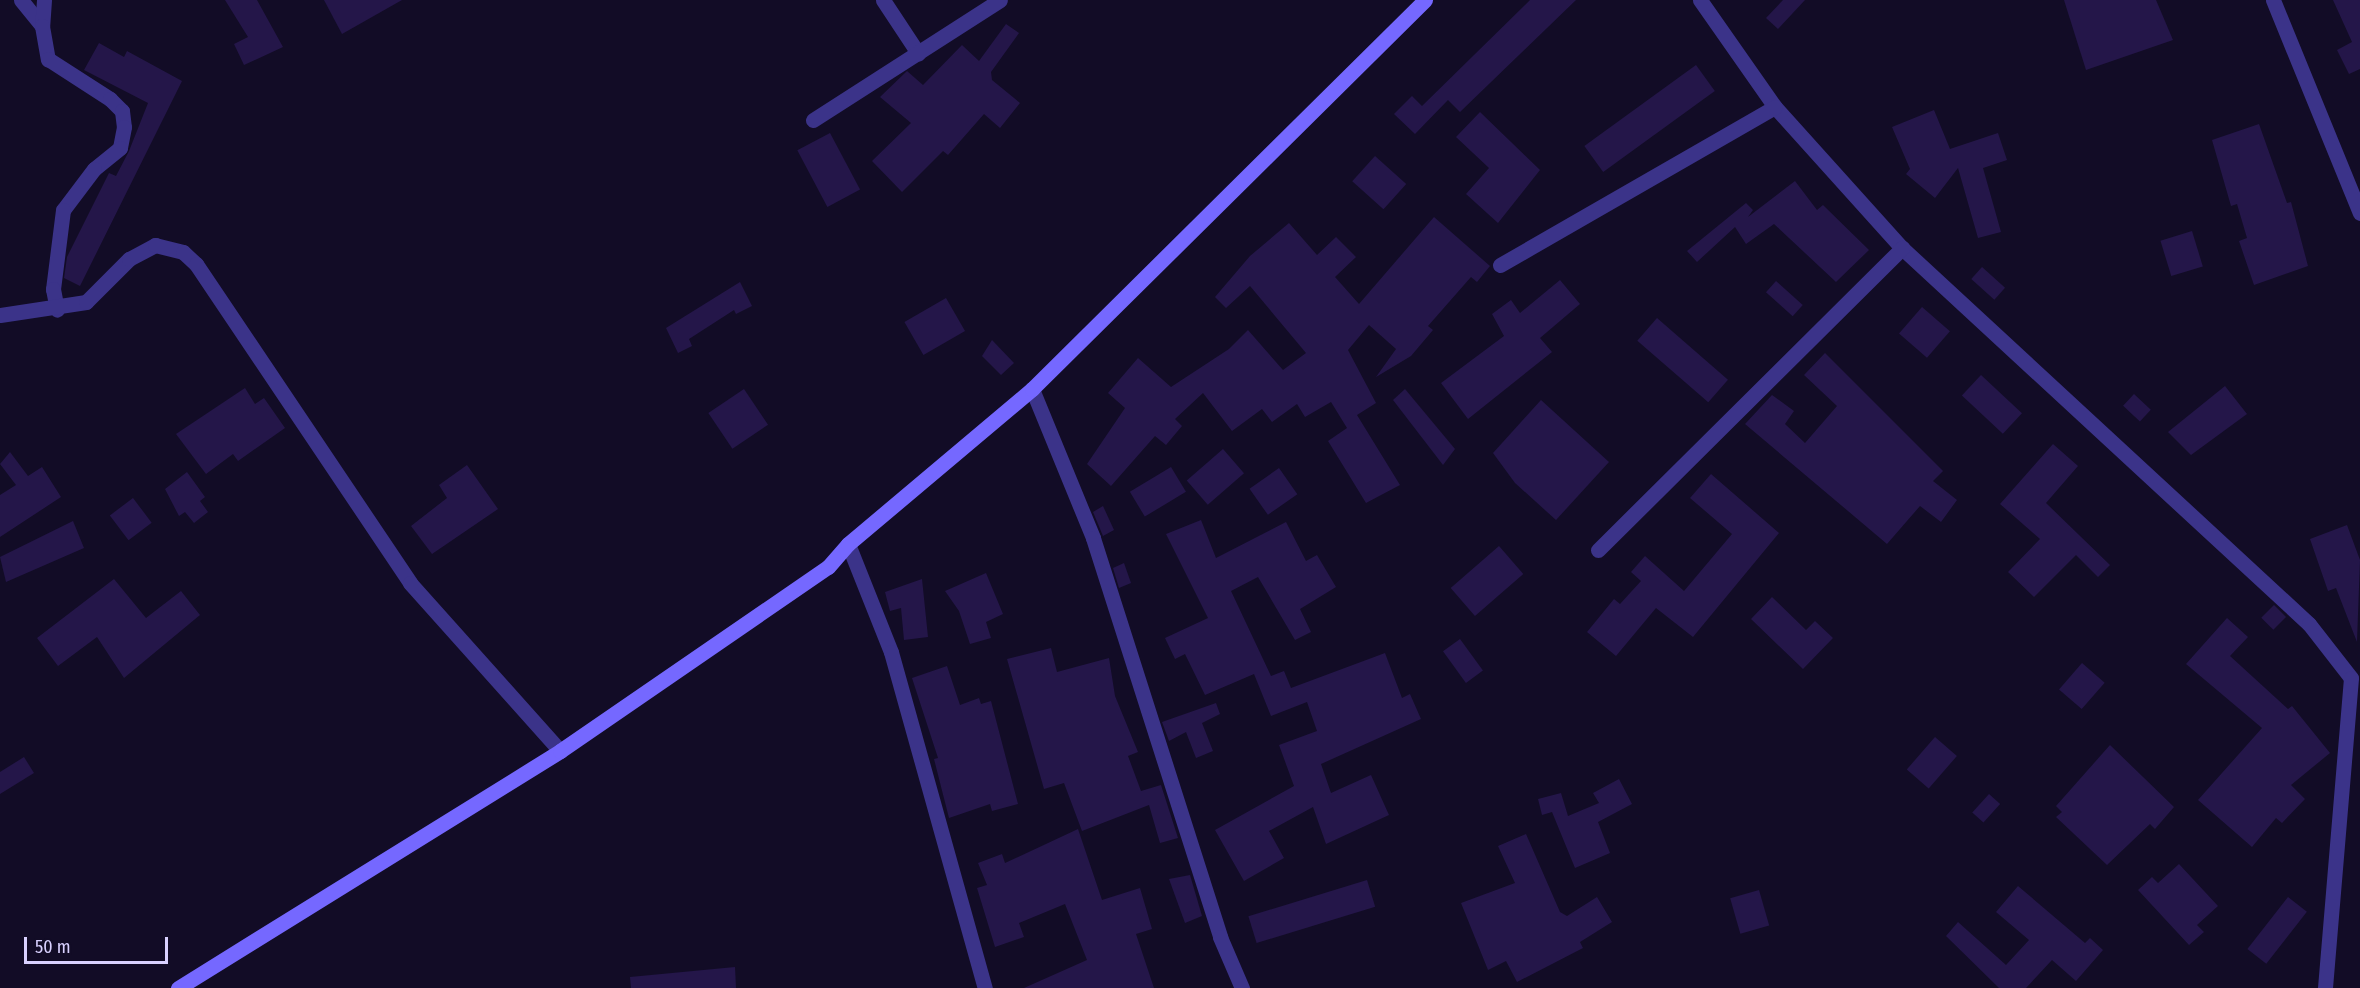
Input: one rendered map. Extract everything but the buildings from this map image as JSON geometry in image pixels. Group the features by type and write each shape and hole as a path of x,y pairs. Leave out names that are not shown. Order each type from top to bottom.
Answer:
{"main road":[{"path":"177,988 560,751 760,618 828,567 848,544 1032,389 1425,0"}],"street":[{"path":"21,0 42,26"},
{"path":"44,0 42,26 48,59 110,99 122,111 124,127 120,148 94,169 63,210 52,289 57,310"},
{"path":"883,0 918,53"},
{"path":"813,120 1000,0"},
{"path":"1700,0 1775,106 1902,248 2309,624 2351,678 2325,988"},
{"path":"2273,0 2360,213"},
{"path":"1500,265 1775,106"},
{"path":"0,315 57,310 86,302 129,259 155,245 170,246 190,258 410,583 560,751"},
{"path":"1598,550 1902,248"},
{"path":"1032,389 1093,538 1220,937 1242,988"},
{"path":"848,544 891,652 985,988"}]}
